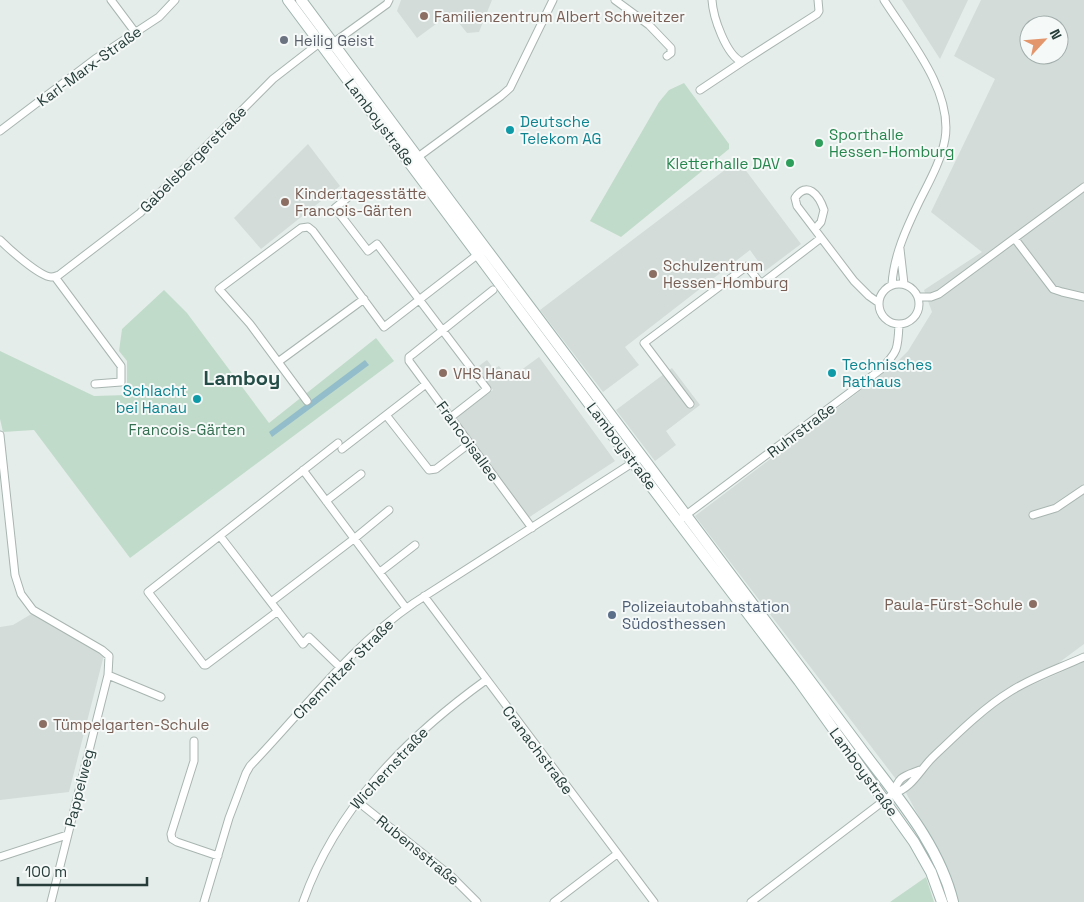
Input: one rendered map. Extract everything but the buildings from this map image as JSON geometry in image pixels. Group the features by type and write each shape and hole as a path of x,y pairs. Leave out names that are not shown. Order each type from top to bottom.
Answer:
{"main road":[{"name":"Lamboystraße","path":"288,0 327,40 418,157 482,252"},
{"name":"Lamboystraße","path":"301,0 327,40 637,460 918,826 933,850 947,879 953,902"},
{"name":"Lamboystraße","path":"682,518 905,828 922,855 937,886 942,902"}],"street":[{"path":"111,0 135,32"},
{"name":"Karl-Marx-Straße","path":"0,131 95,59 159,17 176,0"},
{"path":"327,40 388,4 389,0"},
{"path":"418,157 510,88 553,0"},
{"path":"615,0 658,32 671,48 671,53 667,56"},
{"path":"712,0 712,12 718,30 736,59 742,62"},
{"path":"700,90 812,18 819,11 818,0"},
{"path":"884,0 931,74 941,93 945,114 945,138 942,150 900,246 895,260 892,284"},
{"name":"Gabelsbergerstraße","path":"55,277 140,212 273,79 327,40"},
{"path":"918,297 931,297 939,294 1084,187"},
{"path":"814,229 821,222 824,210 816,195 806,189 798,193 795,202 814,229 854,281 879,303"},
{"path":"352,194 335,208 368,251 377,244 441,331 487,389 451,417"},
{"path":"307,402 250,324 219,289 301,228 308,227 313,231 384,327 482,252"},
{"path":"690,404 644,343 747,266 761,284 822,238"},
{"path":"1015,239 1053,289 1084,297"},
{"path":"0,240 33,267 48,276 55,277 121,366 121,382 95,384"},
{"path":"900,246 904,284"},
{"path":"892,284 904,284 911,287 918,297 919,308 910,321 899,324 886,319 880,310 880,296 892,284"},
{"path":"441,331 493,290"},
{"path":"278,362 364,299"},
{"name":"Ruhrstraße","path":"682,518 880,370 890,360 897,348 899,324"},
{"name":"Francoisallee","path":"441,331 409,357 409,362 532,528"},
{"path":"278,611 204,665 148,592 303,470 386,415 426,384"},
{"path":"386,415 429,470 436,469 470,444"},
{"name":"Pappelweg","path":"0,435 15,575 21,594 33,610 102,650 109,656 110,665 51,902"},
{"name":"Chemnitzer Straße","path":"204,902 239,789 250,766 374,634 424,596 637,460"},
{"path":"303,470 406,608"},
{"path":"326,501 361,474"},
{"path":"1033,515 1056,508 1084,489"},
{"path":"271,602 389,510"},
{"path":"220,536 303,644 309,637 341,668"},
{"path":"380,572 415,545"},
{"name":"Cranachstraße","path":"424,596 654,902"},
{"path":"750,902 894,793 907,787 920,770 948,743 1011,691 1084,657"},
{"path":"108,675 162,697"},
{"name":"Wichernstraße","path":"303,902 331,838 370,785 412,740 486,680"},
{"path":"194,741 194,761 171,834 172,839 218,856"},
{"name":"Rubensstraße","path":"357,801 451,876 477,902"},
{"path":"0,856 67,836"},
{"path":"554,902 617,854"}],"shaded area":[{"name":"Familienzentrum Albert Schweitzer","path":"401,0 492,0 479,32 467,33 451,13 417,38 397,11"},
{"path":"902,0 968,0 940,59"},
{"path":"981,0 1084,0 1084,644 1025,688 1084,662 1084,902 959,902 950,874 905,791 695,516 894,365 908,351 932,312 924,290 982,252 931,212 995,79 954,56"},
{"name":"Kindertagesstätte Francois-Gärten","path":"308,144 340,186 261,249 234,218"},
{"name":"Schulzentrum Hessen-Homburg","path":"738,160 801,244 765,271 750,250 625,347 639,365 603,392 540,310"},
{"path":"539,357 615,461 528,518 456,418 493,390 476,368 487,360 494,369 499,366 509,379"},
{"path":"672,368 700,405 666,431 676,445 655,461 616,410"},
{"name":"Tümpelgarten-Schule","path":"33,613 104,655 69,792 0,800 0,627 13,625"}],"green space":[{"path":"684,83 729,144 729,149 621,237 590,221 659,102 669,90"},
{"name":"Francois-Gärten","path":"164,290 187,313 269,423 376,338 394,361 130,558 34,430 3,432 0,419 0,351 94,396 127,395 127,361 119,351 122,329"},
{"path":"926,877 934,902 890,902"}],"water":[{"path":"365,360 369,365 272,437 269,432"}],"place":[{"name":"Familienzentrum Albert Schweitzer","path":"424,16"},
{"name":"Heilig Geist","path":"284,40"},
{"name":"Deutsche Telekom AG","path":"510,130"},
{"name":"Sporthalle Hessen-Homburg","path":"819,143"},
{"name":"Kletterhalle DAV","path":"790,163"},
{"name":"Kindertagesstätte Francois-Gärten","path":"285,202"},
{"name":"Schulzentrum Hessen-Homburg","path":"653,274"},
{"name":"VHS Hanau","path":"443,373"},
{"name":"Technisches Rathaus","path":"832,373"},
{"name":"Schlacht bei Hanau","path":"197,399"},
{"name":"Paula-Fürst-Schule","path":"1033,604"},
{"name":"Polizeiautobahnstation Südosthessen","path":"612,615"},
{"name":"Tümpelgarten-Schule","path":"43,724"}],"district":[{"name":"Lamboy","path":"242,378"}]}
